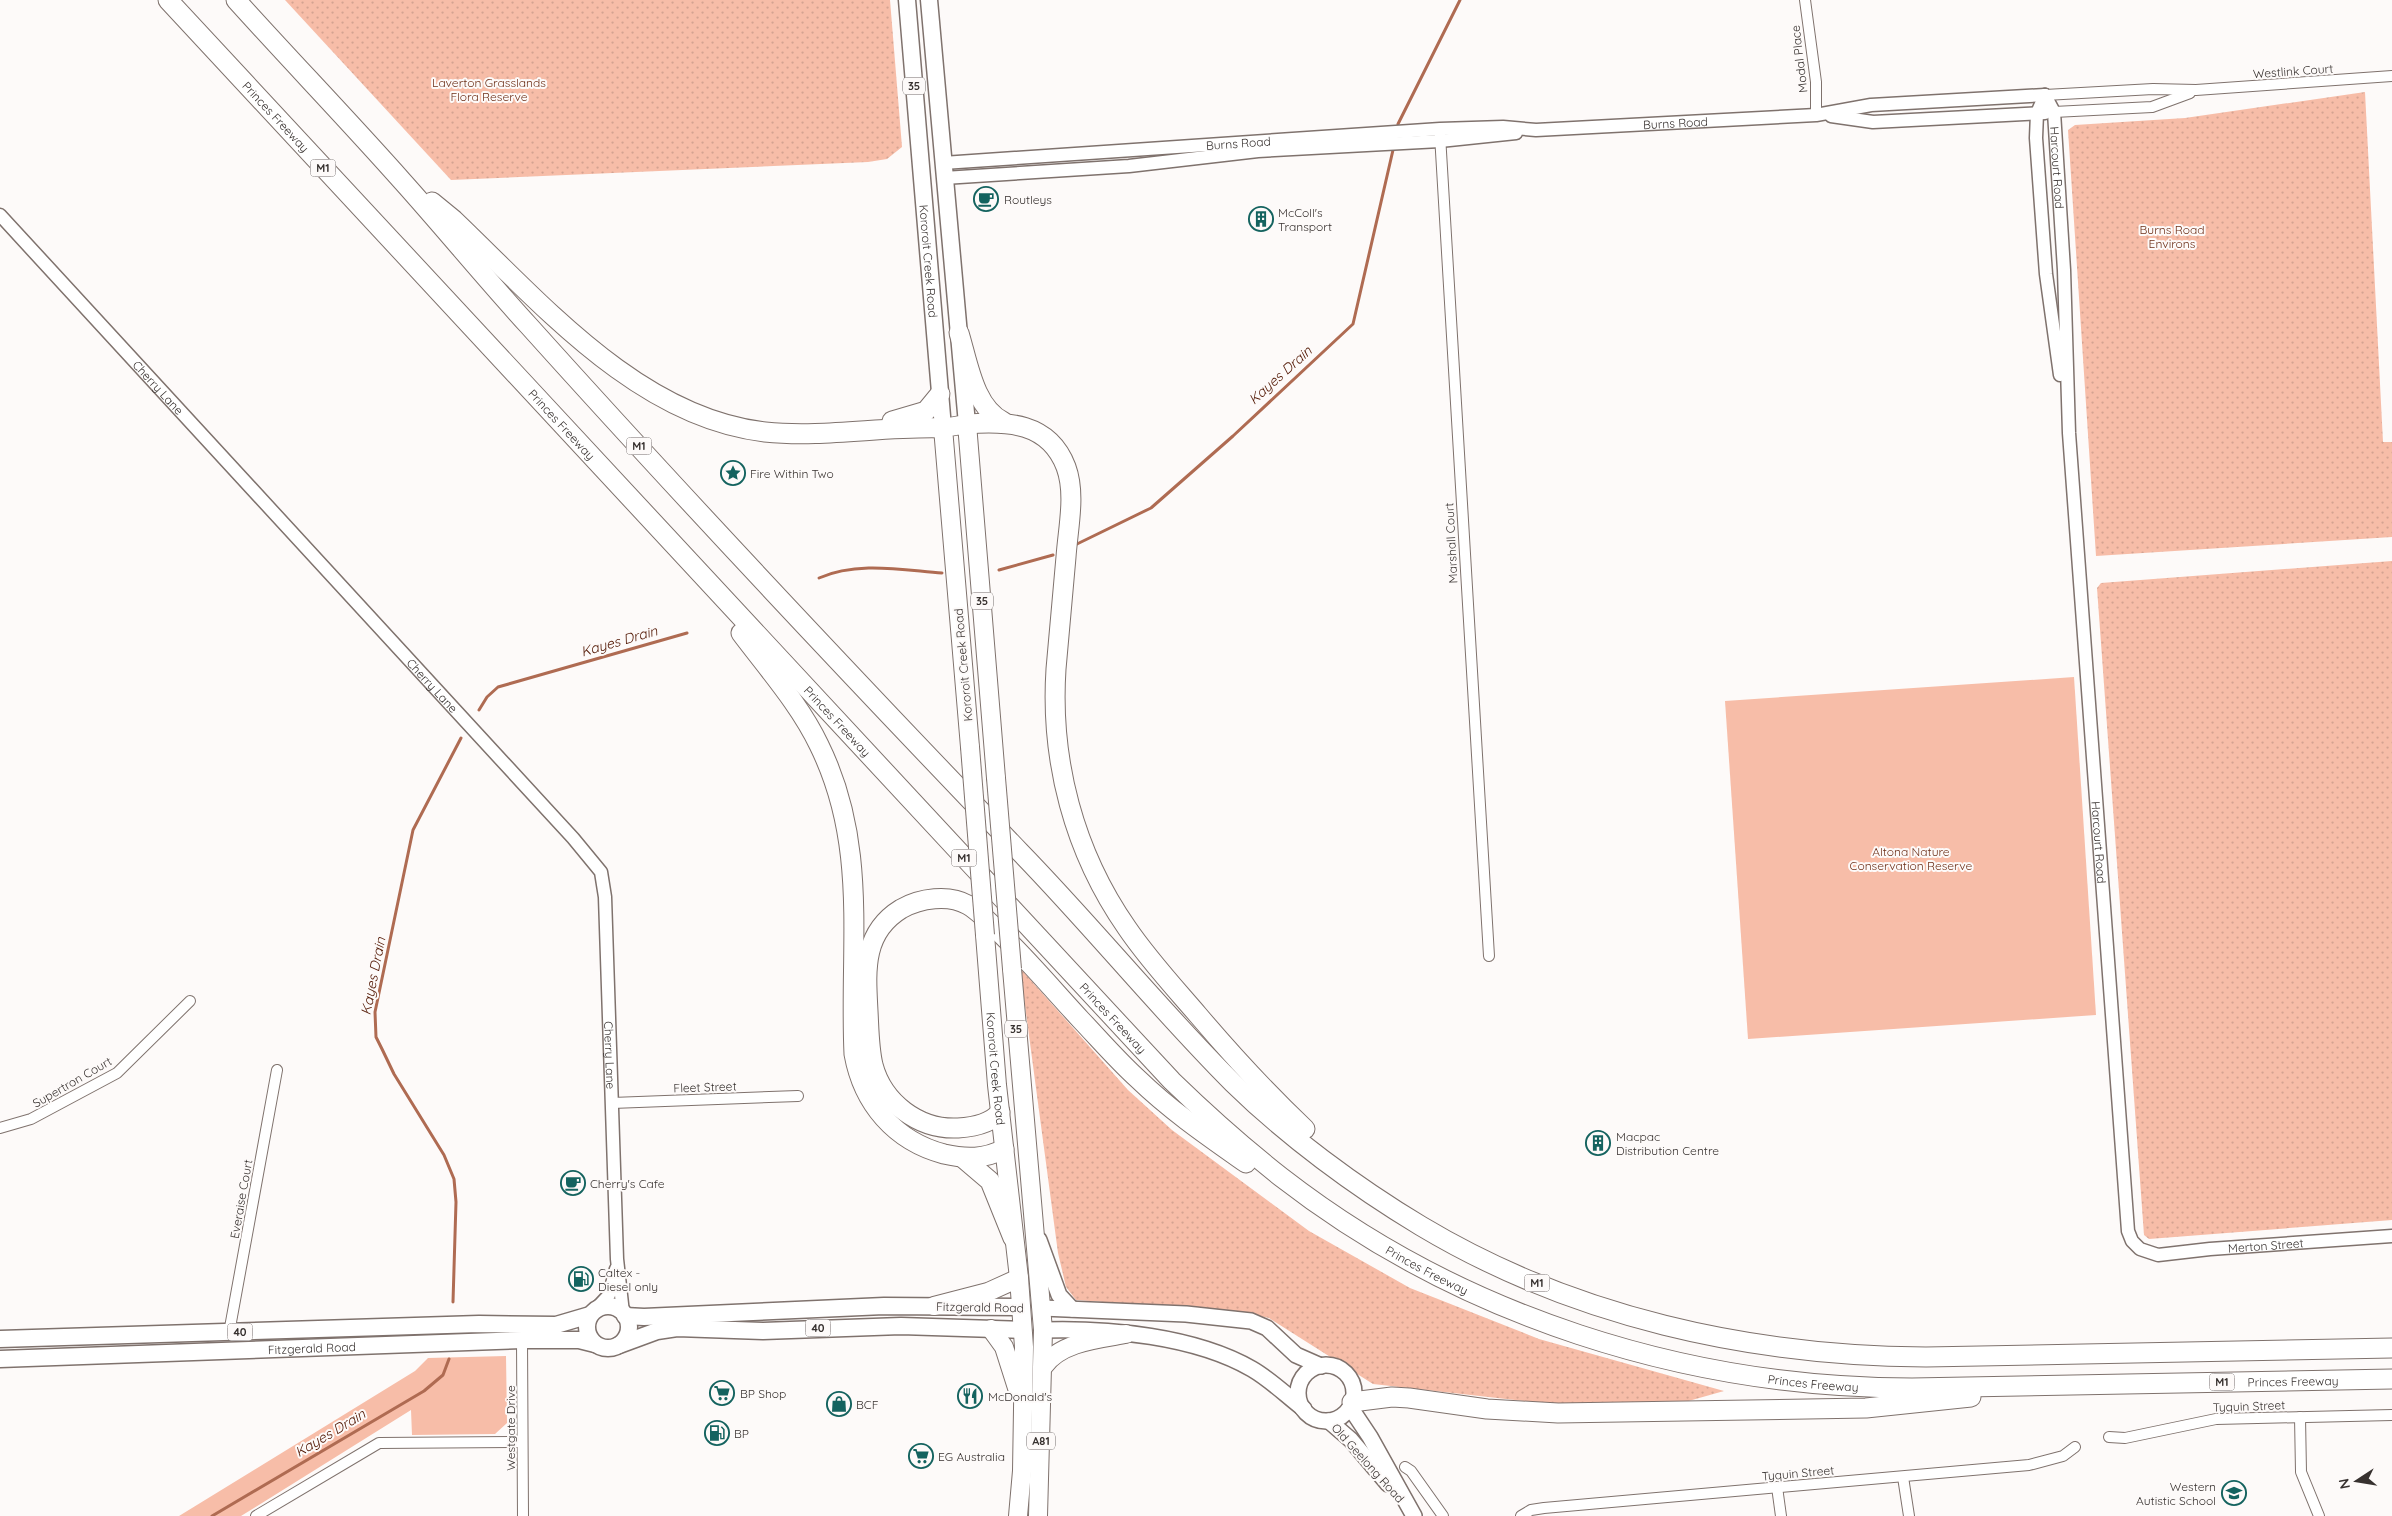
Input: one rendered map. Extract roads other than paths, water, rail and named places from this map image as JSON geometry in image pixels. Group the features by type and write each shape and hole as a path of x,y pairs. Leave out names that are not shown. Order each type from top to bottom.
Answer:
{"highway":[{"name":"Princes Freeway","path":"168,0 1172,1081 1242,1145 1282,1178 1347,1222 1430,1272 1512,1310 1568,1331 1624,1349 1710,1369 1798,1383 1857,1387 2052,1386 2392,1378"},
{"name":"M1","path":"236,0 401,179 528,325 882,708 1030,862 1125,969 1237,1086 1295,1136 1396,1209 1442,1238 1494,1264 1577,1298 1690,1332 1778,1348 1837,1355 1926,1357 2392,1348"},
{"path":"401,179 454,220 611,364 668,401 717,420 764,432 857,432 943,428 967,424 1004,422 1028,427 1049,442 1058,453 1069,476 1070,504 1057,662 1055,717 1063,781 1076,829 1092,868 1115,910 1138,943 1254,1080 1304,1128 1396,1209"},
{"path":"960,333 972,378 982,399 991,414 1004,422"},
{"path":"479,336 740,632 811,729 835,780 850,843 853,896 854,1054 860,1081 876,1109 899,1133 930,1150 964,1158 984,1157 1010,1145 1015,1133 1021,1088"},
{"path":"857,432 926,411 940,394"},
{"name":"Kororoit Creek Road","path":"967,424 1021,1088 1043,1330"},
{"name":"Kororoit Creek Road","path":"943,428 1000,1112 1023,1330"},
{"path":"1000,1112 991,1121 968,1127 952,1128 931,1125 918,1120 902,1110 887,1095 877,1076 870,1045 866,977 868,954 874,937 884,924 909,905 929,900 949,899 970,906 1025,958 1138,1080 1177,1113 1249,1165 1294,1194 1378,1244 1430,1272"},
{"path":"964,1158 990,1181 1013,1238"},
{"path":"934,1306 988,1292 1019,1278"},
{"name":"Fitzgerald Road","path":"1021,1307 1042,1308"},
{"path":"991,1330 1004,1347 1023,1409"},
{"name":"Fitzgerald Road","path":"1023,1330 1043,1330"},
{"name":"A81","path":"1018,1516 1023,1409 1023,1330"},
{"name":"A81","path":"1038,1516 1044,1366 1043,1330"},
{"path":"1044,1366 1051,1356 1062,1350 1090,1341 1126,1334"},
{"path":"1351,1405 1392,1397 1488,1409 1558,1413 1825,1409 1938,1402 2052,1386"}],"main road":[{"name":"Kororoit Creek Road","path":"907,0 943,428"},
{"name":"Kororoit Creek Road","path":"929,0 967,424"},
{"path":"922,171 943,170"},
{"path":"1035,1229 1059,1295 1072,1309"},
{"name":"40","path":"592,1313 605,1306 612,1306 624,1314"},
{"name":"Fitzgerald Road","path":"624,1314 644,1317 777,1310 934,1306 1021,1307"},
{"name":"Fitzgerald Road","path":"1042,1308 1186,1314 1251,1321 1267,1328 1296,1354 1320,1366"},
{"path":"592,1313 588,1321 588,1333 595,1344"},
{"name":"Fitzgerald Road","path":"0,1339 480,1324 556,1325 592,1313"},
{"path":"619,1345 627,1335 628,1322 624,1314"},
{"name":"Fitzgerald Road","path":"619,1345 657,1331 677,1328 763,1331 901,1326 1023,1330"},
{"name":"Fitzgerald Road","path":"1043,1330 1126,1334 1165,1340 1216,1353 1252,1369 1304,1410"},
{"name":"Fitzgerald Road","path":"0,1359 522,1340 579,1340 595,1344"},
{"name":"40","path":"595,1344 607,1348 619,1345"},
{"path":"1320,1366 1334,1366 1346,1373 1352,1385 1351,1405 1341,1416 1329,1420 1315,1418 1304,1410 1299,1397 1300,1383 1308,1372 1320,1366"},
{"name":"Old Geelong Road","path":"1351,1405 1410,1511"},
{"name":"Old Geelong Road","path":"1329,1420 1350,1440 1410,1511"}],"street":[{"name":"Modal Place","path":"1805,0 1815,74 1816,114"},
{"name":"Westlink Court","path":"2045,95 2153,89 2196,90 2392,76"},
{"name":"Westlink Court","path":"2054,112 2152,107 2196,90"},
{"name":"Burns Road","path":"943,170 1016,158 1219,149 1322,147 1503,127 1536,130 1816,114 1871,106 2045,95"},
{"name":"Harcourt Road","path":"2045,95 2054,112 2064,270 2069,433 2125,1204 2128,1231 2132,1241 2140,1249"},
{"name":"Harcourt Road","path":"2045,95 2037,113 2036,138 2046,274 2069,433"},
{"name":"Burns Road","path":"1816,114 1873,122 2054,112"},
{"name":"Marshall Court","path":"1440,135 1488,956"},
{"name":"Burns Road","path":"943,170 1011,174 1129,166 1219,149"},
{"path":"1011,174 1016,158"},
{"name":"Cherry Lane","path":"0,215 594,862 604,882 618,1259 624,1314"},
{"name":"Supertron Court","path":"0,1128 31,1119 117,1072 190,1001"},
{"name":"Everaise Court","path":"229,1333 277,1070"},
{"name":"Fleet Street","path":"612,1103 798,1096"},
{"name":"Merton Street","path":"2140,1249 2158,1255 2210,1249 2392,1236"},
{"name":"Cherry Lane","path":"592,1313 610,1295 618,1259"},
{"name":"Westgate Drive","path":"522,1340 523,1516"},
{"name":"Tyquin Street","path":"2109,1437 2124,1438 2216,1419 2392,1415"},
{"path":"2300,1417 2301,1472 2319,1516"},
{"path":"256,1516 379,1443 522,1442"},
{"name":"Tyquin Street","path":"1521,1516 1531,1510 1544,1508 2029,1465 2063,1456 2075,1447"},
{"path":"1405,1467 1411,1471 1443,1516"},
{"path":"1903,1477 1909,1516"},
{"path":"1777,1487 1781,1516"}],"waterway":[{"name":"Kayes Drain","path":"1398,124 1460,0"},
{"name":"Kayes Drain","path":"1077,544 1151,508 1233,436 1353,324 1393,150"},
{"name":"Kayes Drain","path":"999,570 1053,555"},
{"name":"Kayes Drain","path":"819,578 834,573 864,568 942,573"},
{"name":"Kayes Drain","path":"479,710 487,697 498,687 687,633"},
{"name":"Kayes Drain","path":"453,1302 456,1202 454,1179 444,1155 394,1074 376,1037 375,1012 413,830 461,738"},
{"name":"Kayes Drain","path":"212,1516 424,1391 443,1375 449,1359"}],"place":[{"name":"Routleys","path":"986,199"},
{"name":"McColl's Transport","path":"1261,219"},
{"name":"Fire Within Two","path":"733,473"},
{"name":"Macpac Distribution Centre","path":"1598,1143"},
{"name":"Cherry's Cafe","path":"573,1183"},
{"name":"Caltex - Diesel only","path":"581,1279"},
{"name":"BP Shop","path":"722,1393"},
{"name":"McDonald's","path":"970,1396"},
{"name":"BCF","path":"839,1404"},
{"name":"BP","path":"717,1433"},
{"name":"EG Australia","path":"921,1456"},
{"name":"Western Autistic School","path":"2234,1493"}],"park label":[{"name":"Laverton Grasslands Flora Reserve","path":"489,89"},
{"name":"Burns Road Environs","path":"2172,236"},
{"name":"Altona Nature Conservation Reserve","path":"1911,858"}]}
